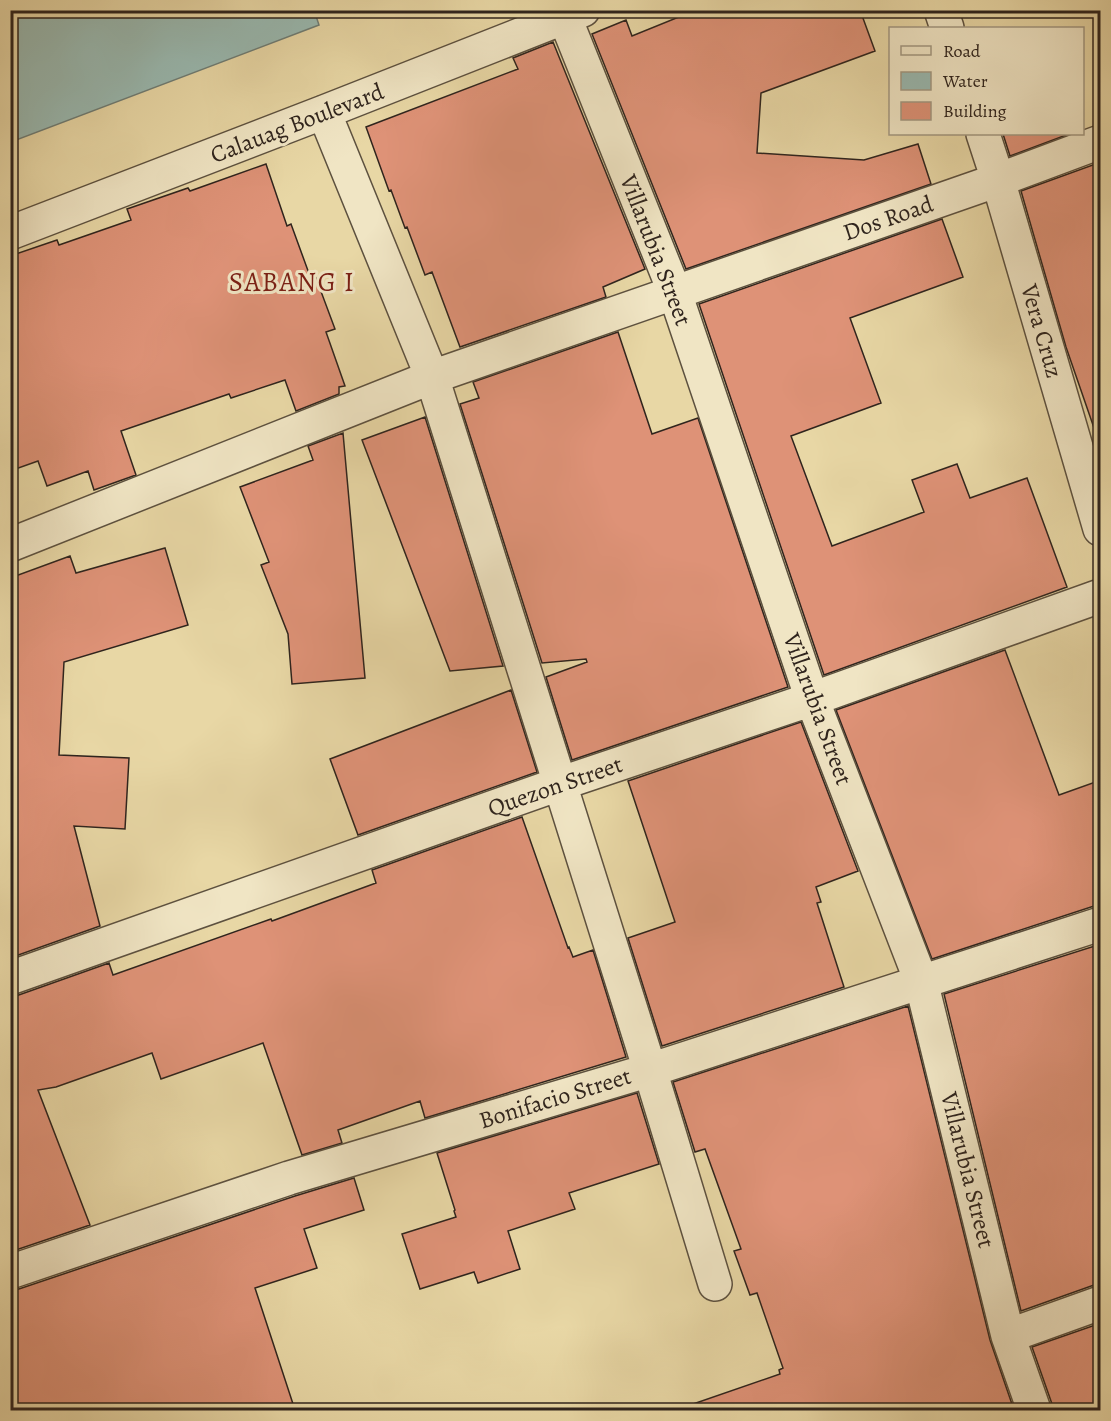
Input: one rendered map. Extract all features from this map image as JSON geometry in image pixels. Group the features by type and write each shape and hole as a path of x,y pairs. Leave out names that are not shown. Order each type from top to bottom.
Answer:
{"street":[{"path":"941,10 947,27"},
{"name":"Calauag Boulevard","path":"10,233 574,14"},
{"name":"Villarubia Street","path":"574,14 675,293 812,699 921,981 1008,1336 1034,1410"},
{"path":"324,112 432,377 715,1284"},
{"name":"Vera Cruz","path":"982,135 998,180 1101,528"},
{"name":"Dos Road","path":"10,545 432,377 1101,142"},
{"name":"Quezon Street","path":"10,978 1101,596"},
{"name":"Bonifacio Street","path":"10,1272 289,1178 650,1070 1101,924"},
{"path":"1008,1336 1101,1303"}],"water":[{"path":"11,10 314,10 319,25 11,142"}],"building":[{"path":"696,10 860,10 875,51 761,93 757,153 864,160 918,144 931,184 686,269 592,34 626,20 632,36"},
{"path":"553,42 645,269 603,287 606,297 460,347 432,272 425,275 407,227 405,228 391,190 389,191 366,127 518,69 513,58"},
{"path":"1003,135 1066,135 1010,156"},
{"path":"1101,162 1101,427 1094,428 1066,347 1021,191"},
{"path":"266,164 287,226 291,224 311,279 316,278 335,329 326,332 345,386 339,387 339,394 296,411 285,380 231,398 229,394 121,431 136,475 94,490 88,471 47,486 38,461 10,471 10,256 57,240 59,245 131,220 127,209 188,188 190,191"},
{"path":"942,219 963,277 850,318 881,403 791,436 832,546 924,512 912,480 957,464 970,498 1027,478 1067,587 824,675 699,304"},
{"path":"618,332 652,434 698,418 788,687 572,760 546,677 587,662 586,659 542,663 460,404 479,398 473,382"},
{"path":"425,417 503,666 450,671 362,440"},
{"path":"343,433 365,678 292,684 288,634 261,565 269,562 240,487 313,460 308,446"},
{"path":"165,548 188,625 64,662 59,755 129,758 125,829 74,826 100,926 10,958 10,578 70,556 76,573"},
{"path":"1005,650 1059,795 1101,780 1101,906 1094,906 932,959 836,710"},
{"path":"511,690 537,772 358,835 330,759"},
{"path":"801,722 858,871 816,887 821,902 817,903 844,987 662,1046 628,938 675,922 628,781"},
{"path":"522,817 568,948 573,957 593,950 626,1057 425,1118 420,1101 338,1130 342,1143 302,1155 263,1043 161,1079 152,1053 56,1087 38,1090 90,1225 10,1252 10,996 16,996 109,963 113,975 271,919 272,921 376,883 372,870"},
{"path":"1101,944 1101,1285 1094,1285 1021,1311 944,994"},
{"path":"908,1006 990,1340 1014,1410 694,1410 693,1404 780,1374 779,1370 783,1368 757,1293 750,1295 734,1251 741,1249 705,1149 695,1152 673,1082"},
{"path":"637,1093 659,1164 569,1193 575,1209 508,1231 520,1269 478,1283 474,1272 420,1289 402,1234 456,1217 437,1153"},
{"path":"354,1178 364,1210 304,1229 317,1268 255,1288 295,1410 10,1410 10,1290 16,1290"},
{"path":"1101,1323 1101,1410 1052,1410 1052,1404 1032,1347"}],"district":[{"name":"SABANG I","path":"292,282"}]}
